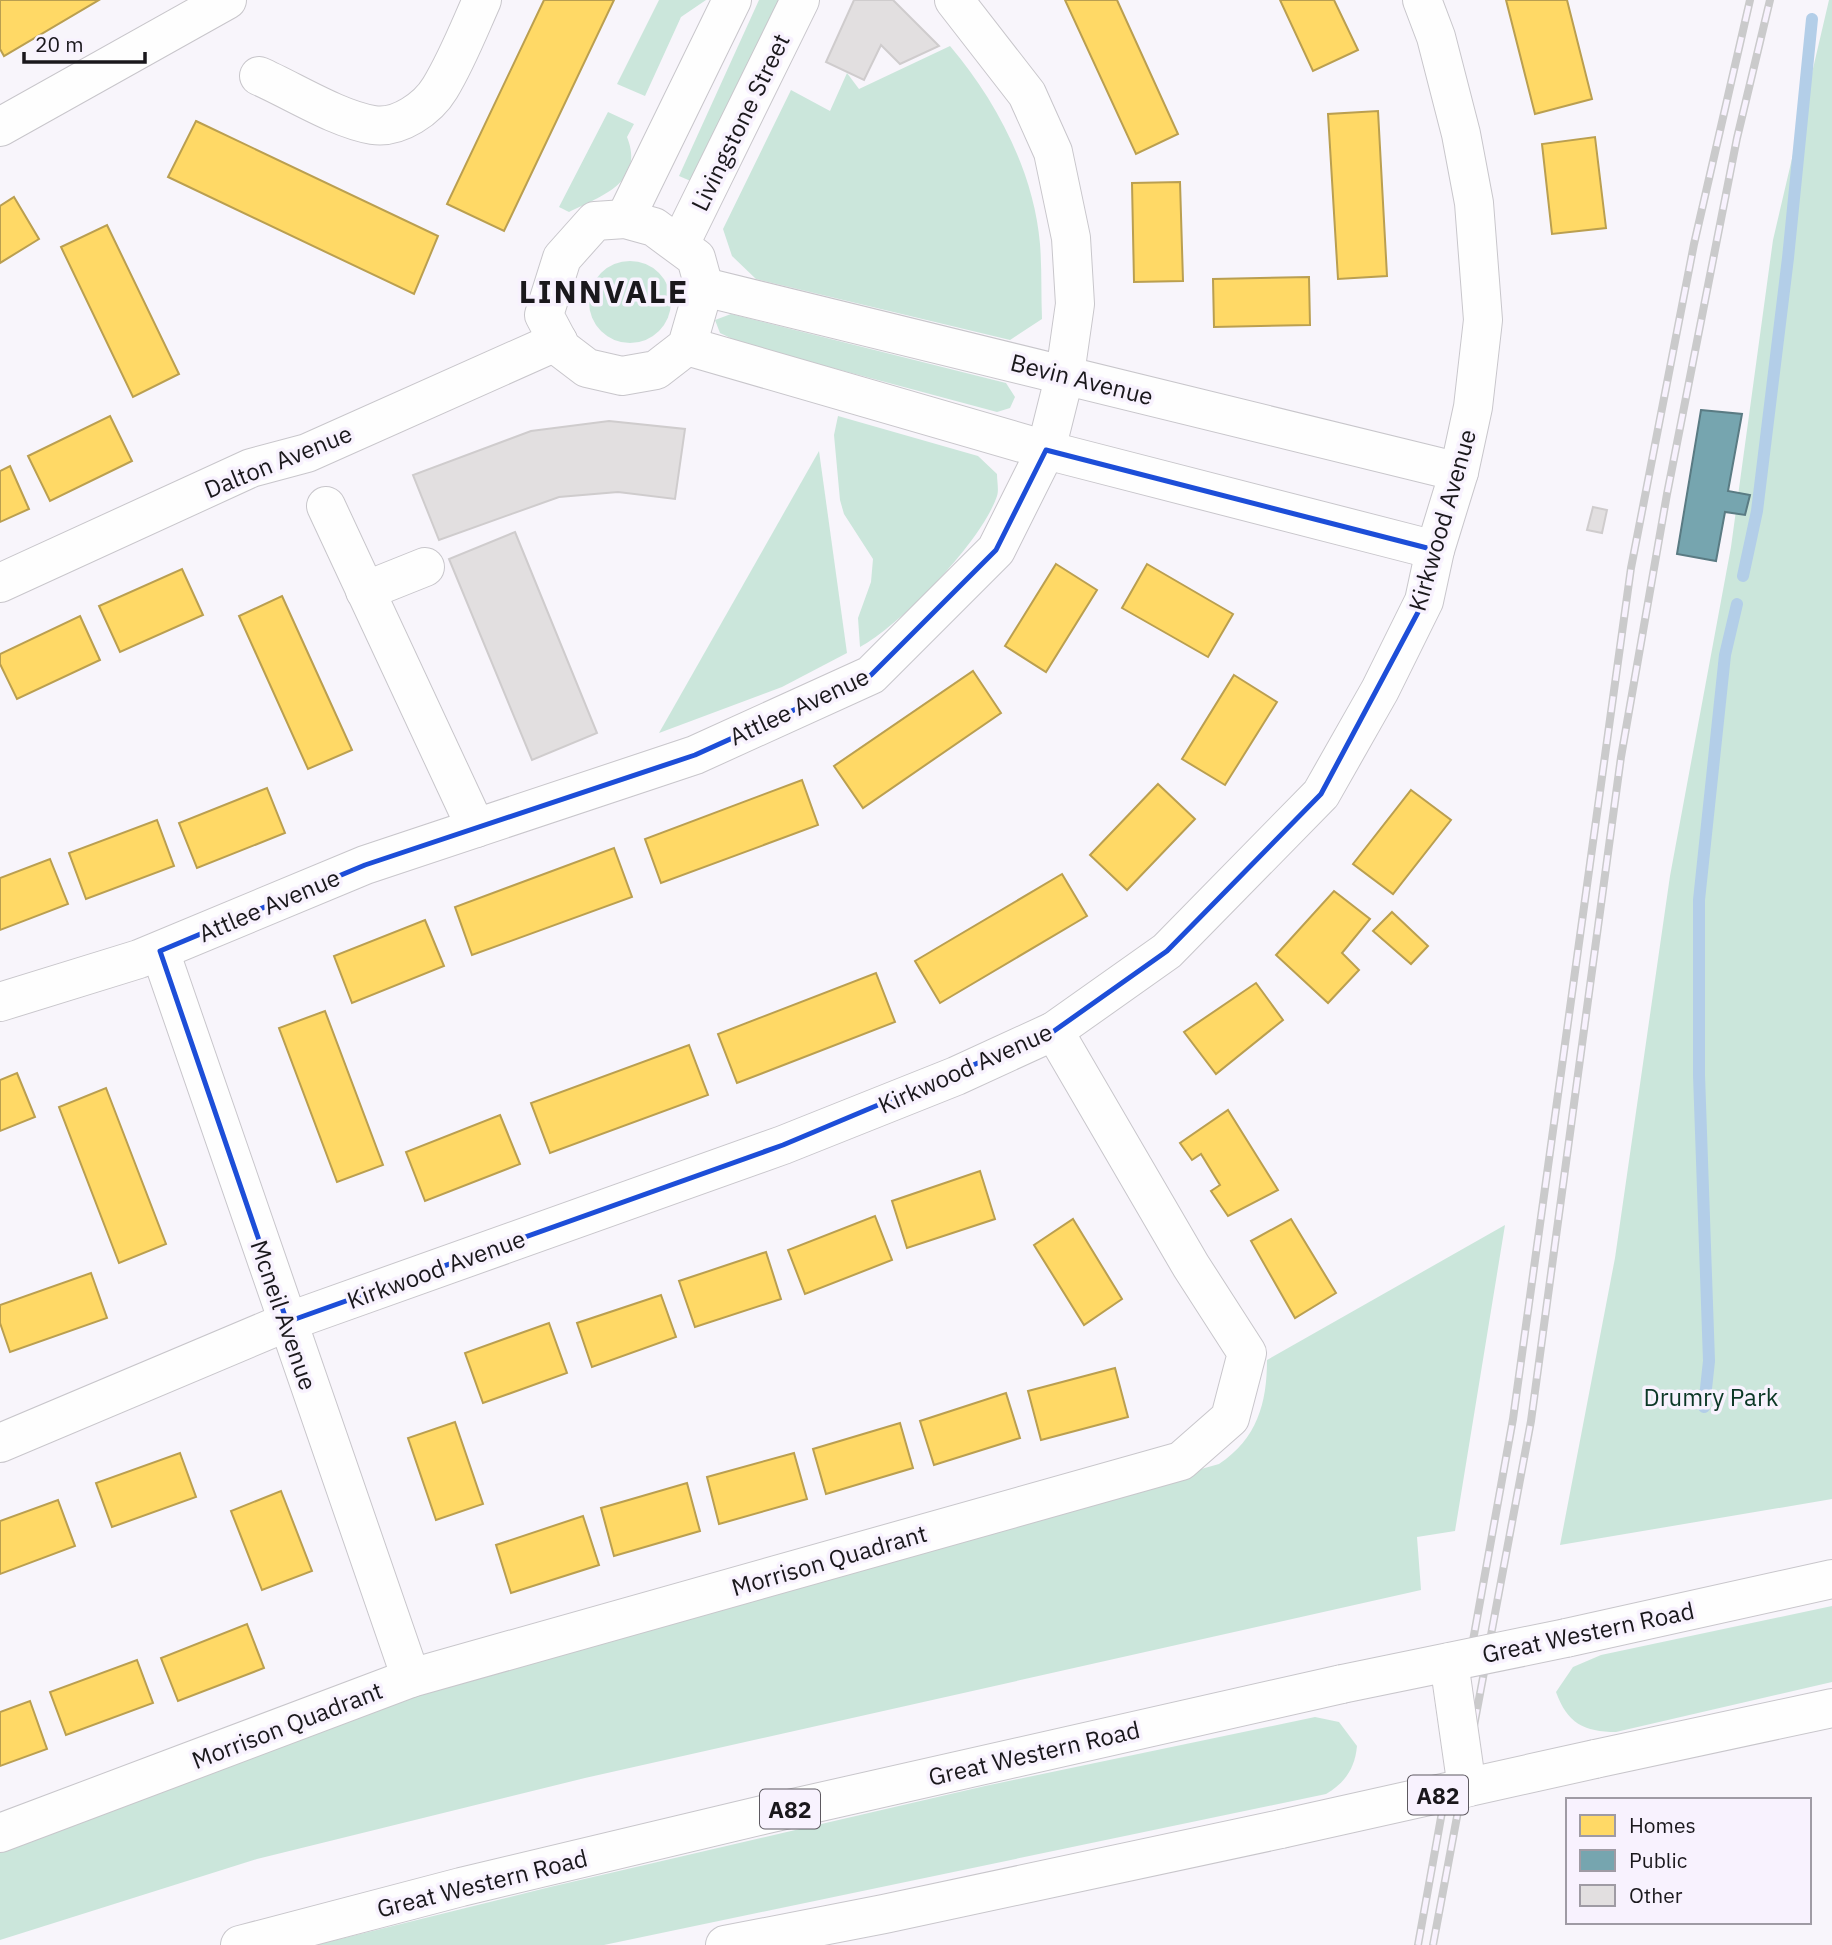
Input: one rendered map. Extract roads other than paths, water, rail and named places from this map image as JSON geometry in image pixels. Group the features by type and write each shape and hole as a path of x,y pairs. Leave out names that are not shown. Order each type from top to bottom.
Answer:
{"street":[{"path":"0,127 227,0"},
{"path":"259,75 348,116 374,125 393,124 426,106 440,88 482,0"},
{"path":"625,219 732,0"},
{"name":"Livingstone Street","path":"680,244 800,0"},
{"name":"Attlee Avenue","path":"0,1002 160,951 365,865 695,755 871,675 996,550 1046,450 1065,374 1075,304 1072,238 1053,152 1027,94 954,0"},
{"name":"Kirkwood Avenue","path":"0,1443 287,1322 783,1145 956,1076 1054,1031 1167,951 1321,794 1380,690 1424,601 1435,550 1459,472 1473,407 1483,320 1474,203 1461,134 1436,37 1422,0"},
{"path":"625,219 654,227 680,244 696,258 704,287 687,346 656,370 622,376 587,368 562,349 544,315 562,258 595,221 625,219"},
{"name":"Bevin Avenue","path":"704,287 1459,472"},
{"name":"Dalton Avenue","path":"0,583 251,468 307,453 558,341"},
{"path":"687,346 1046,450 1435,550"},
{"path":"326,506 476,828"},
{"path":"365,591 425,567"},
{"name":"Mcneil Avenue","path":"160,951 411,1678"},
{"name":"Morrison Quadrant","path":"0,1833 411,1678 1181,1461 1230,1418 1247,1353 1191,1266 1054,1031"},
{"name":"Great Western Road","path":"240,1945 461,1887 767,1814 1342,1684 1832,1579"},
{"path":"1449,1662 1467,1788"},
{"name":"A82","path":"725,1945 884,1914 1832,1708"}],"waterway":[{"path":"1743,576 1757,511 1788,258 1812,19"},
{"path":"1704,1407 1709,1361 1699,1075 1699,900 1725,655 1737,604"}],"railway":[{"path":"1418,1945 1513,1419 1631,568 1694,244 1750,0"},
{"path":"1433,1945 1531,1421 1621,757 1667,494 1737,138 1770,0"}],"district":[{"name":"LINNVALE","path":"604,291"}],"park label":[{"name":"Drumry Park","path":"1711,1397"}]}
